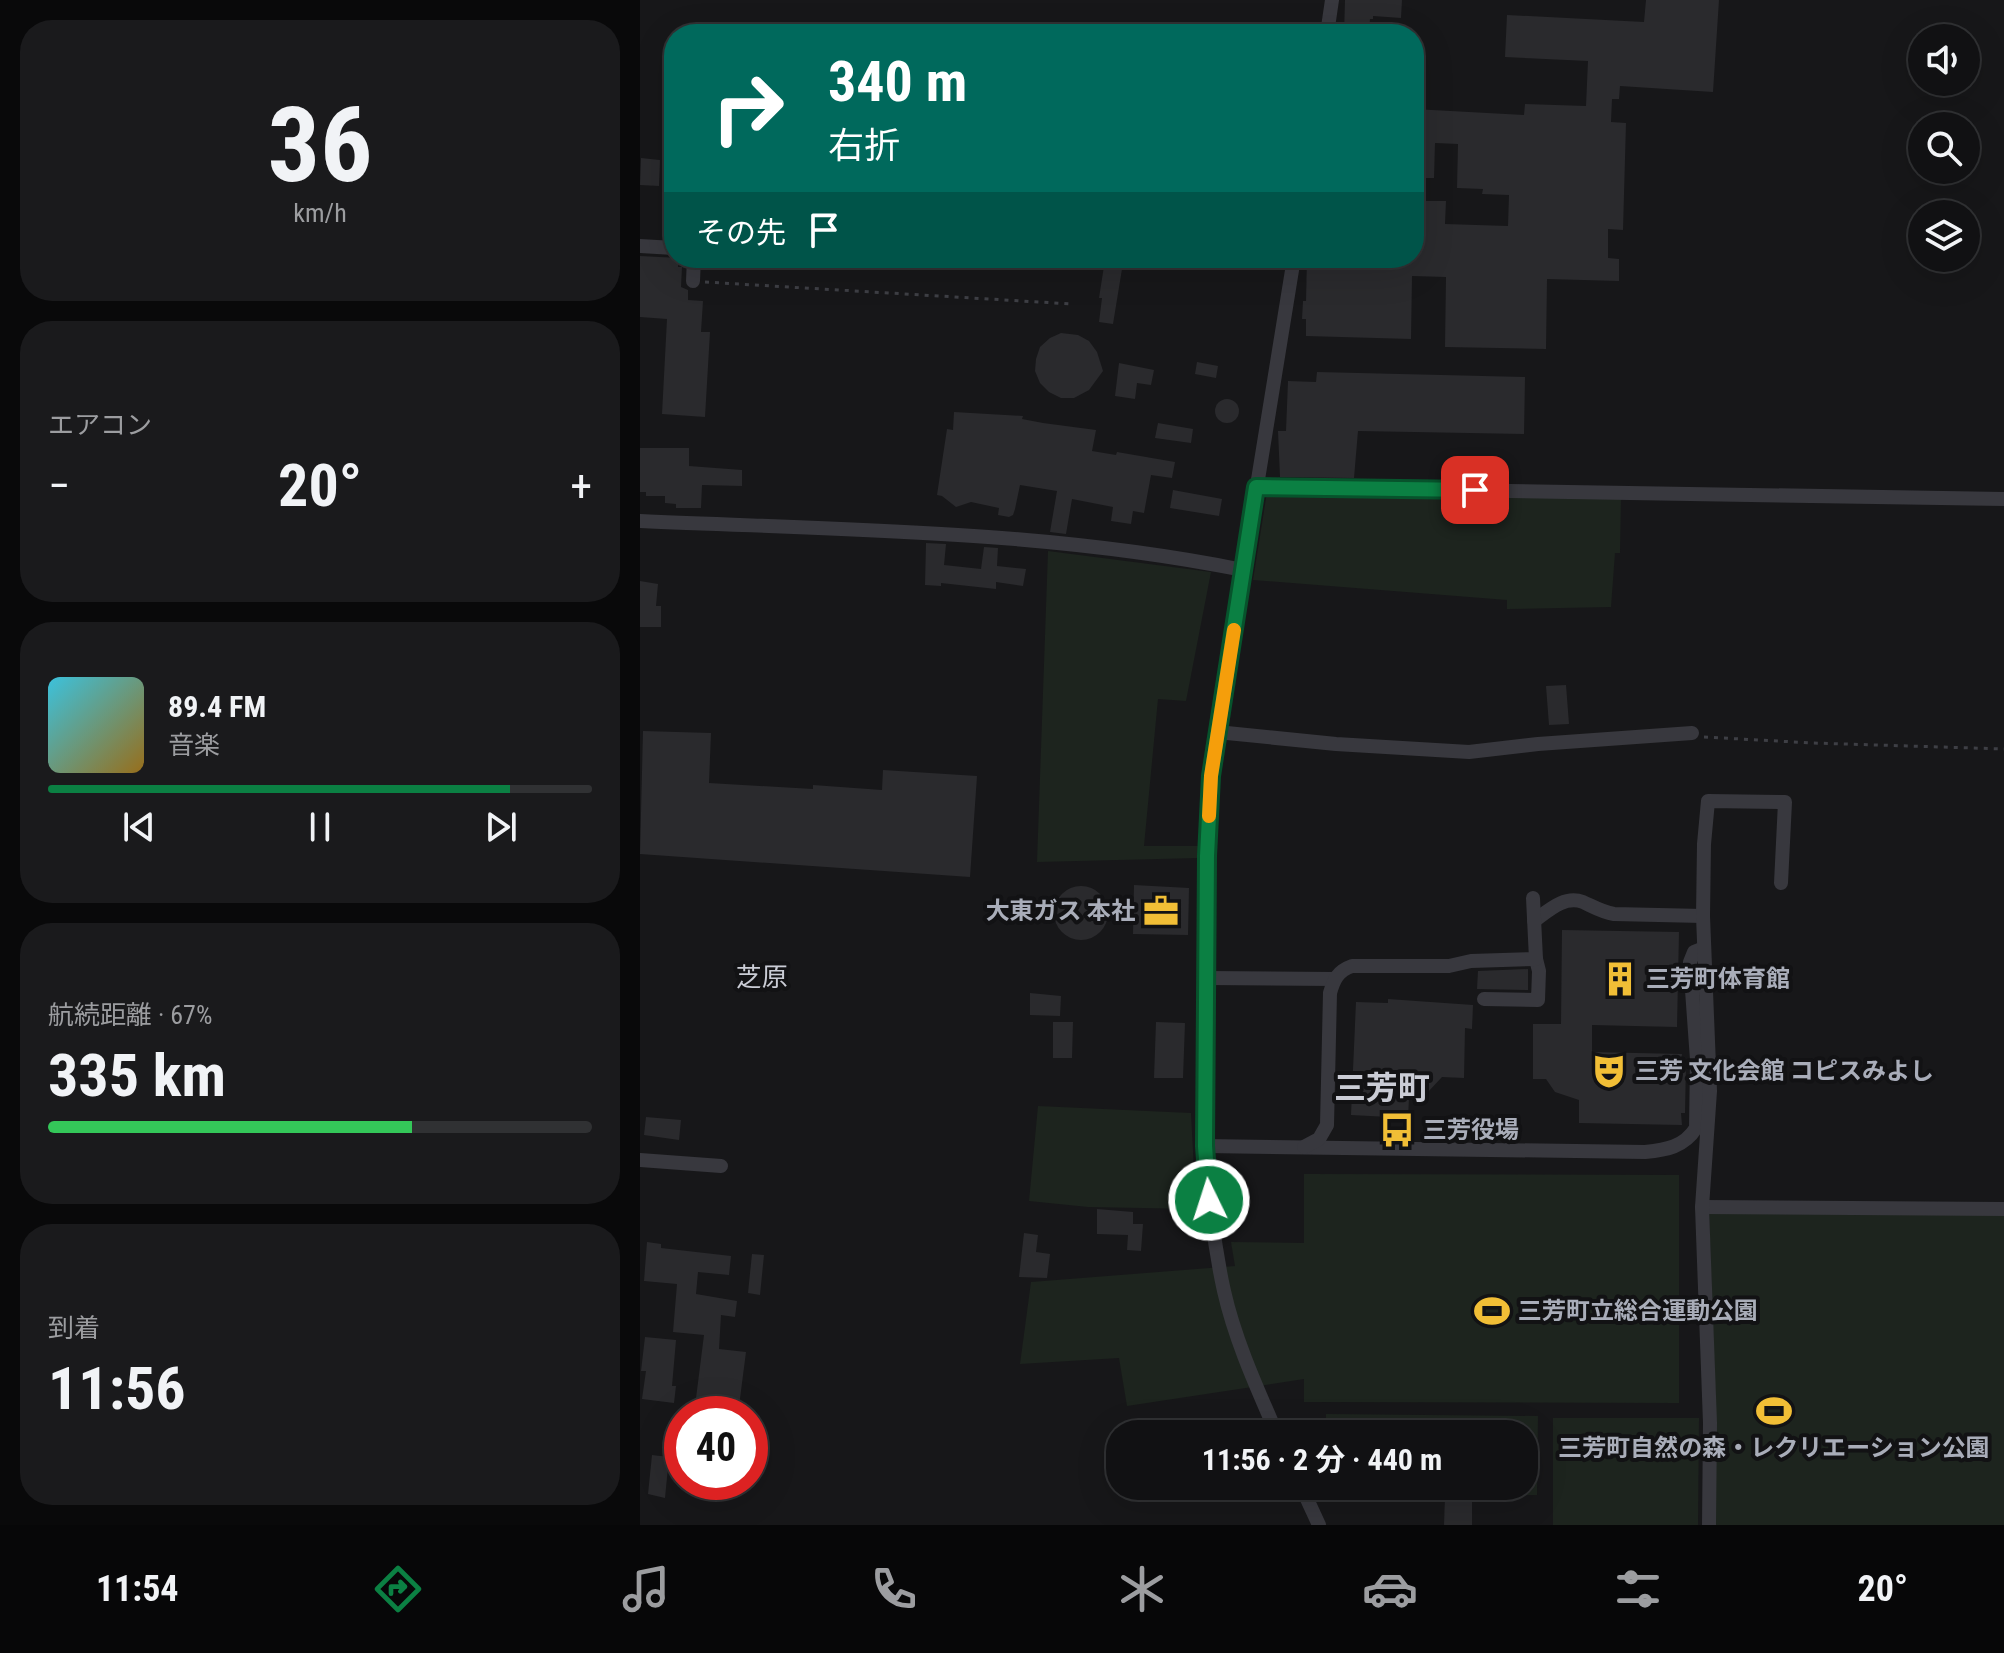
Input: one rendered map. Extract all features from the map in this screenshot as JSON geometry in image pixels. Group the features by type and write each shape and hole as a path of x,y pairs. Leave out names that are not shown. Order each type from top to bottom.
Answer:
{"street":[{"path":"1328,24 1332,0"},
{"path":"640,246 664,247"},
{"path":"693,281 694,268"},
{"path":"1271,1420 1254,1384 1225,1293 1209,1200 1205,1146 1207,856 1211,776 1217,732 1292,268"},
{"path":"1256,487 2004,499"},
{"path":"640,521 999,537 1194,560 1243,570"},
{"path":"1217,732 1336,744 1469,752 1692,733"},
{"path":"1709,1525 1710,1423 1702,1207 1710,1091 1703,923 1708,801 1785,802 1781,883"},
{"path":"1484,999 1538,1000 1539,971 1533,898"},
{"path":"1534,921 1556,906 1577,900 1602,912 1703,923"},
{"path":"1205,1146 1645,1152 1679,1145 1696,1128 1697,1060 1690,962 1694,952 1704,948"},
{"path":"1304,1148 1319,1139 1327,1125 1329,1008 1334,979 1342,970 1352,966 1449,966 1471,961 1536,959"},
{"path":"1206,978 1334,979"},
{"path":"640,1160 721,1166"},
{"path":"1702,1207 2004,1209"},
{"path":"1307,1500 1319,1525"}],"path":[{"path":"693,281 1072,304"},
{"path":"1692,733 1710,739 2004,749"}],"shaded area":[{"path":"1267,492 1621,497 1620,553 1615,553 1611,607 1507,609 1507,600 1253,580"},
{"path":"1048,551 1211,572 1186,701 1158,699 1144,846 1199,846 1199,858 1037,862"},
{"path":"1038,1106 1191,1113 1196,1209 1088,1207 1029,1201"},
{"name":"三芳町立総合運動公園","path":"1304,1174 1679,1175 1679,1403 1304,1402 1304,1379 1127,1406 1119,1358 1020,1364 1031,1282 1235,1266 1231,1242 1304,1243"},
{"path":"1709,1212 2004,1214 2004,1525 1716,1525 1716,1414"},
{"path":"1326,1414 1538,1416 1538,1420 1326,1420"},
{"path":"1553,1418 1699,1418 1698,1525 1553,1525"}],"building":[{"path":"1345,0 1402,0 1401,18 1373,16 1370,24 1344,24"},
{"path":"1646,0 1719,0 1713,92 1620,86 1619,99 1612,99 1611,122 1626,123 1623,230 1608,229 1608,258 1619,259 1619,281 1547,279 1546,349 1445,347 1446,277 1412,276 1411,339 1306,336 1306,319 1302,319 1307,268 1424,268 1424,201 1446,201 1445,224 1508,226 1509,195 1482,194 1483,189 1457,188 1458,144 1435,143 1434,178 1424,178 1424,110 1524,115 1525,104 1586,106 1588,61 1505,57 1507,15 1644,22"},
{"path":"641,158 660,160 659,186 640,185"},
{"path":"640,256 664,257 664,268 682,268 681,287 688,290 688,300 703,301 701,332 710,332 705,417 662,414 667,319 640,317"},
{"path":"1104,268 1122,269 1113,324 1099,322 1102,298 1099,298"},
{"path":"1061,333 1078,335 1089,341 1097,352 1103,371 1089,390 1074,398 1061,398 1049,392 1040,383 1035,371 1040,347"},
{"path":"1197,362 1218,366 1216,378 1195,374"},
{"path":"1119,363 1154,370 1151,385 1137,383 1135,399 1115,396"},
{"path":"1317,372 1525,377 1524,434 1358,431 1354,478 1280,477 1278,431 1286,431 1288,381 1316,382"},
{"path":"1227,399 1236,402 1239,411 1236,420 1227,423 1218,420 1215,411 1218,402"},
{"path":"954,412 1023,416 1022,419 1096,430 1092,451 1175,462 1172,478 1151,475 1144,513 1133,511 1131,524 1111,521 1113,507 1072,499 1066,534 1050,532 1057,491 1020,485 1013,515 1009,517 998,515 999,508 971,502 956,507 937,495 947,429 953,430"},
{"path":"1158,423 1193,429 1191,443 1155,438"},
{"path":"640,448 689,448 689,466 742,470 742,486 702,485 701,508 676,508 676,504 665,503 665,496 646,496 646,492 640,492"},
{"path":"1173,490 1222,499 1219,516 1170,508"},
{"path":"926,543 946,544 944,565 981,569 984,547 998,548 997,566 1026,569 1023,586 996,582 996,589 941,583 941,586 925,585"},
{"path":"640,581 658,584 656,606 661,606 661,627 640,627"},
{"path":"1566,685 1569,724 1549,725 1546,686"},
{"path":"643,731 711,733 709,783 882,790 883,770 977,776 970,877 640,854"},
{"name":"大東ガス 本社","path":"1134,885 1189,888 1188,935 1133,934"},
{"path":"1081,886 1100,894 1108,913 1100,932 1081,940 1062,932 1054,913 1062,894"},
{"path":"1562,930 1679,932 1677,1027 1592,1025 1592,1052 1682,1054 1681,1062 1686,1063 1682,1125 1579,1123 1579,1100 1555,1092 1546,1079 1533,1079 1533,1024 1561,1024"},
{"path":"1528,969 1528,990 1477,989 1478,971"},
{"path":"1030,993 1061,996 1060,1016 1030,1015"},
{"path":"1388,999 1473,1005 1472,1029 1465,1028 1464,1078 1442,1077 1427,1093 1409,1098 1408,1118 1351,1115 1356,1002 1388,1003"},
{"path":"1053,1022 1073,1022 1072,1058 1053,1058"},
{"path":"1156,1022 1185,1023 1183,1078 1154,1078"},
{"path":"646,1117 681,1120 679,1140 644,1135"},
{"path":"1097,1209 1133,1212 1133,1224 1143,1224 1141,1251 1127,1250 1128,1235 1097,1234"},
{"path":"1024,1233 1038,1235 1036,1252 1050,1254 1047,1278 1019,1277"},
{"path":"647,1242 661,1244 661,1248 731,1256 729,1275 698,1272 696,1294 737,1301 735,1317 721,1315 719,1349 746,1352 740,1396 696,1396 704,1335 673,1332 677,1284 644,1281"},
{"path":"752,1254 764,1255 760,1295 748,1293"},
{"path":"645,1337 676,1340 672,1386 676,1386 675,1396 664,1396 664,1402 642,1399 646,1371 641,1371"},
{"path":"652,1455 664,1456 664,1498 648,1494"},
{"path":"1445,1500 1472,1500 1472,1525 1444,1525"}],"slow traffic":[{"path":"1209,816 1211,776 1234,630"}],"place":[{"name":"大東ガス 本社","path":"1161,911"},
{"name":"三芳町体育館","path":"1620,979"},
{"name":"三芳 文化会館 コピスみよし","path":"1609,1071"},
{"name":"三芳役場","path":"1397,1130"},
{"name":"三芳町立総合運動公園","path":"1492,1311"},
{"name":"三芳町自然の森・レクリエーション公園","path":"1774,1411"}],"district":[{"name":"芝原","path":"762,977"},
{"name":"三芳町","path":"1382,1088"}],"route":[{"path":"1209,1200 1205,1146 1207,856 1211,776 1256,487 1475,490"}]}
